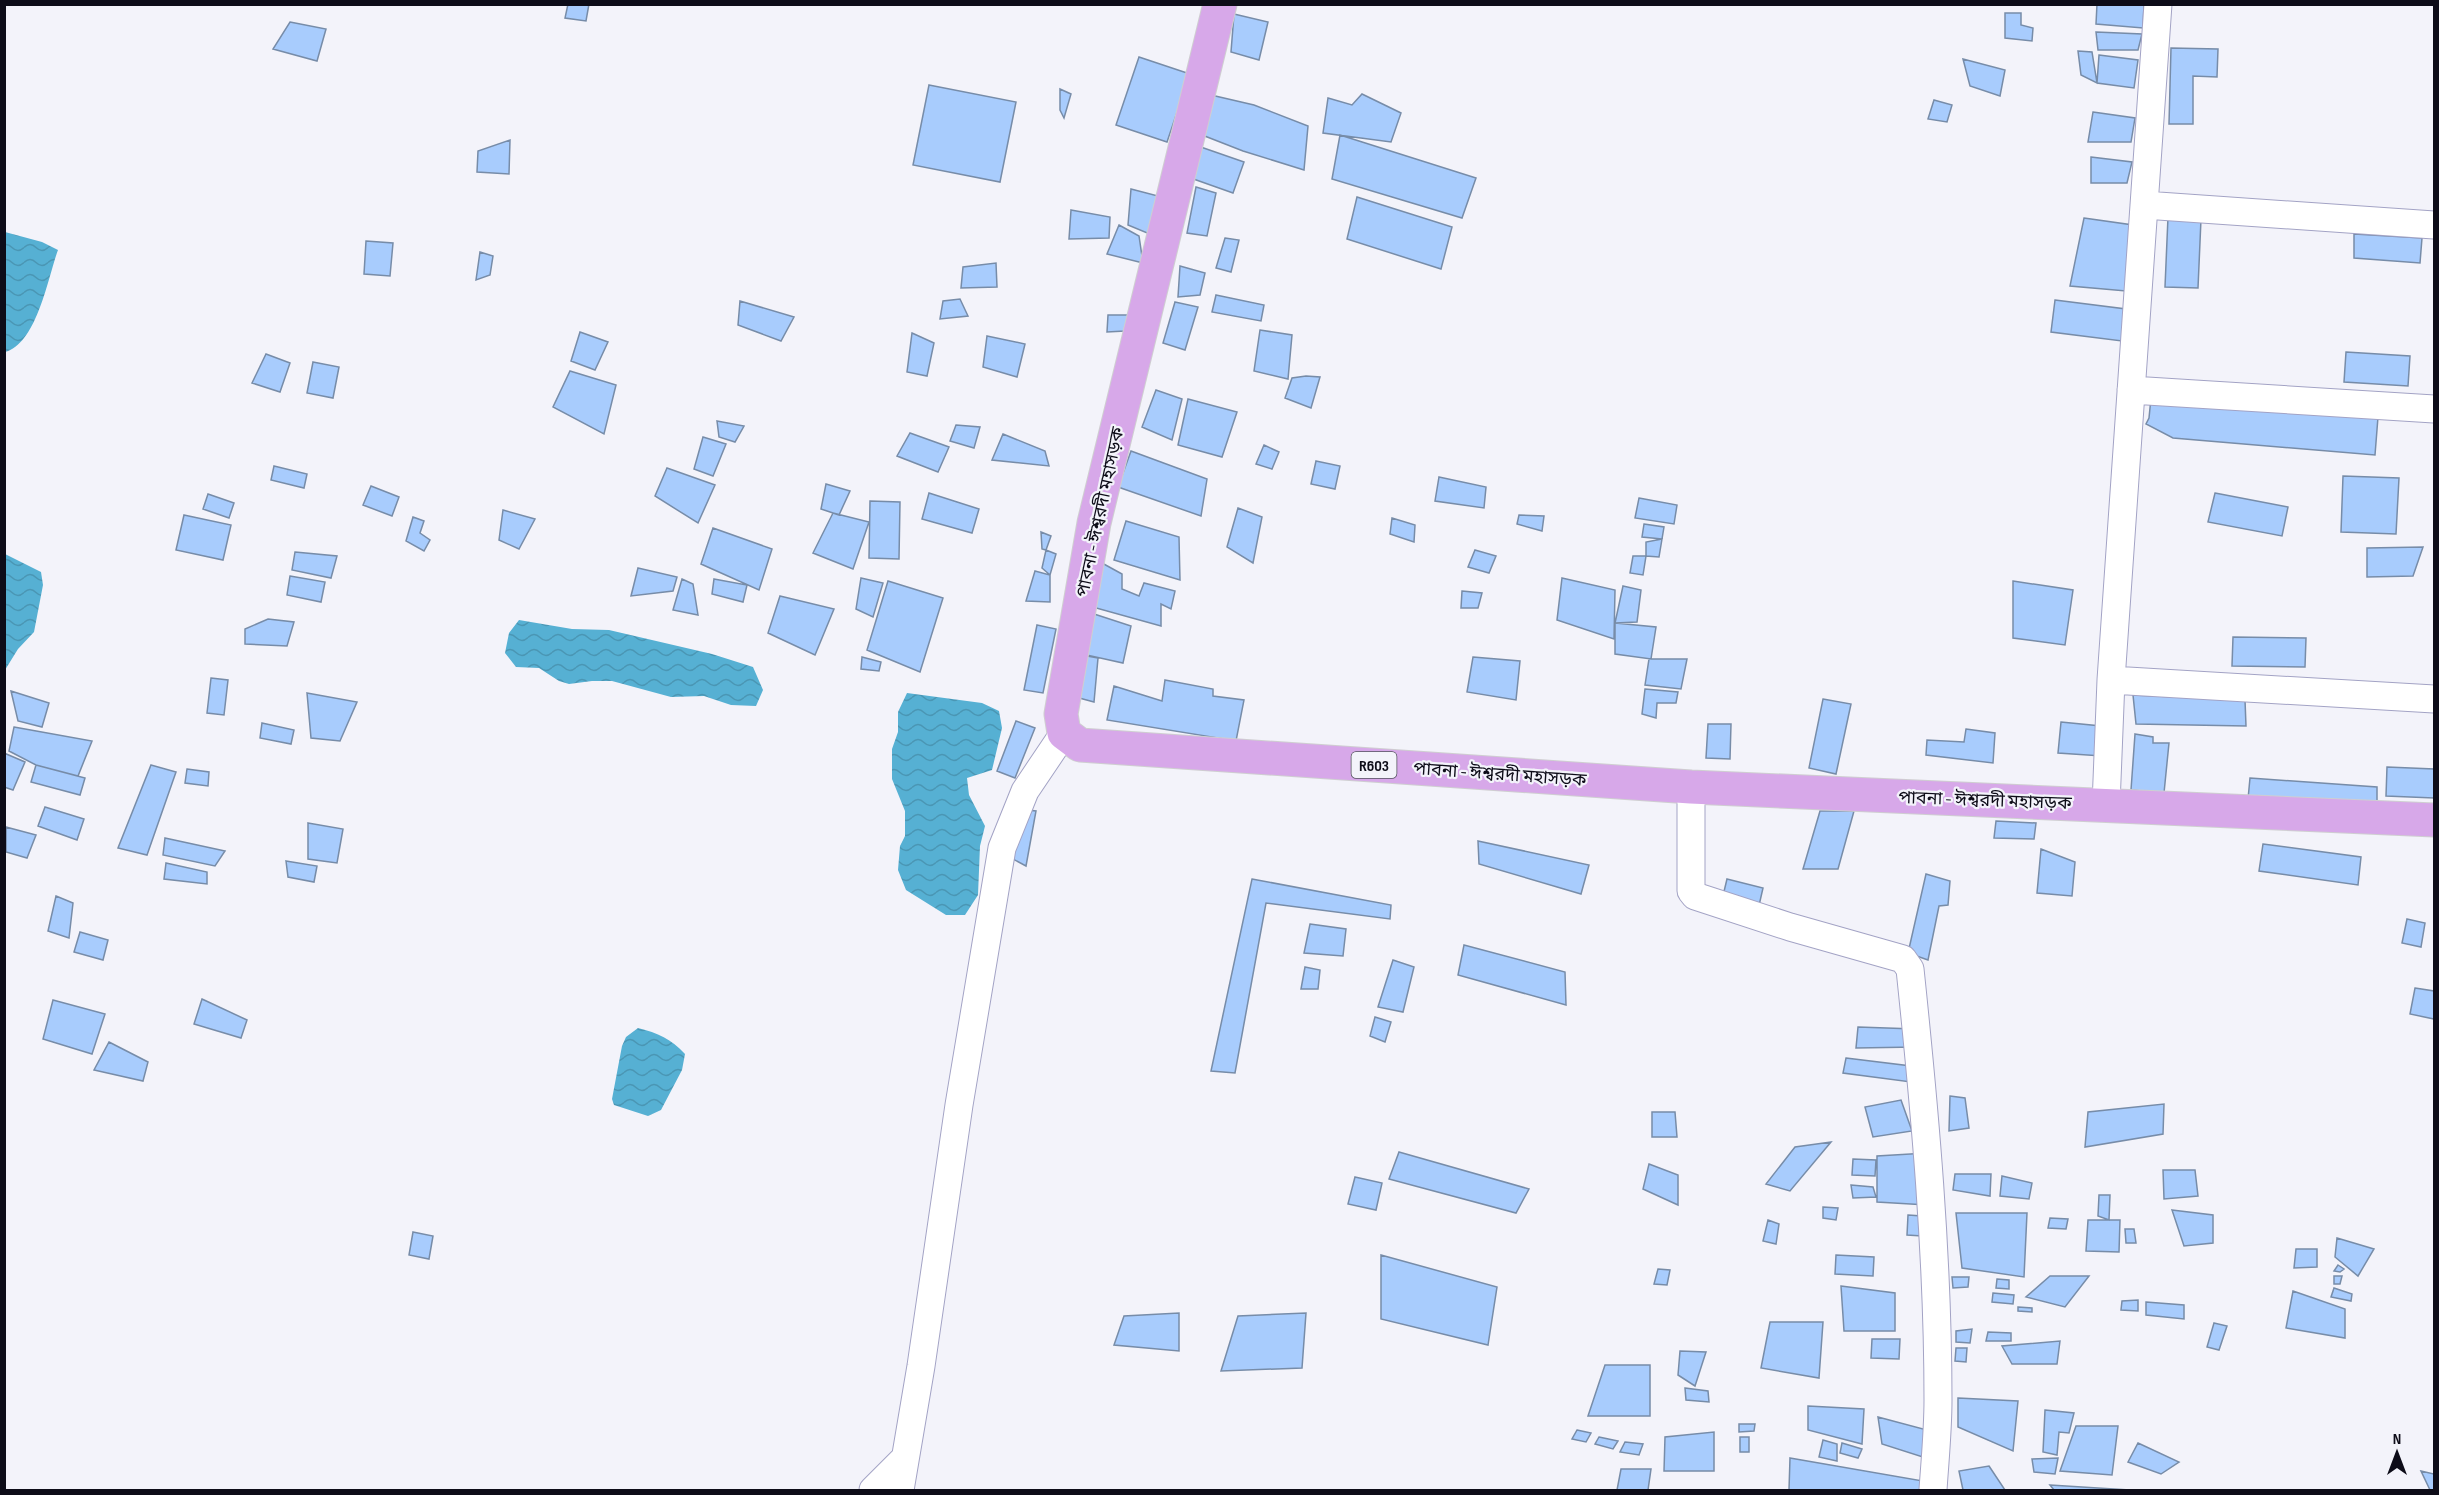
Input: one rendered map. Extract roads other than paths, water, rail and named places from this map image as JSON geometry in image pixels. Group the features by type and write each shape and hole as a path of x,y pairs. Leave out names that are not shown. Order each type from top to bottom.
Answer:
{"main road":[{"name":"পাবনা - ঈশ্বরদী মহাসড়ক","path":"1220,4 1094,523 1061,714 1064,732 1080,745 1691,787 2434,820"}],"street":[{"path":"2106,805 2111,680 2158,4"},
{"path":"2144,205 2434,225"},
{"path":"2131,390 2434,409"},
{"path":"2111,680 2434,699"},
{"path":"900,1491 959,1105 1002,848 1025,790 1064,732"},
{"path":"1691,787 1691,891 1695,896 1790,927 1903,959 1910,969 1928,1138 1935,1284 1938,1401 1933,1491"},
{"path":"873,1491 905,1458"}],"water":[{"path":"5,232 42,242 58,250 33,323 16,346 5,352"},
{"path":"5,554 41,572 43,585 34,632 18,649 5,670"},
{"path":"519,620 572,629 609,630 712,654 753,667 763,690 756,706 731,705 704,696 671,697 612,681 569,684 559,681 539,668 516,667 505,653 509,633"},
{"path":"907,693 982,703 999,711 1002,728 992,770 967,778 969,795 985,826 980,846 978,895 965,915 946,915 906,890 898,870 900,846 905,836 905,811 892,779 892,749 898,732 898,712"},
{"path":"638,1028 664,1037 685,1054 682,1070 661,1110 648,1116 614,1105 612,1099 622,1046 626,1037"}]}
